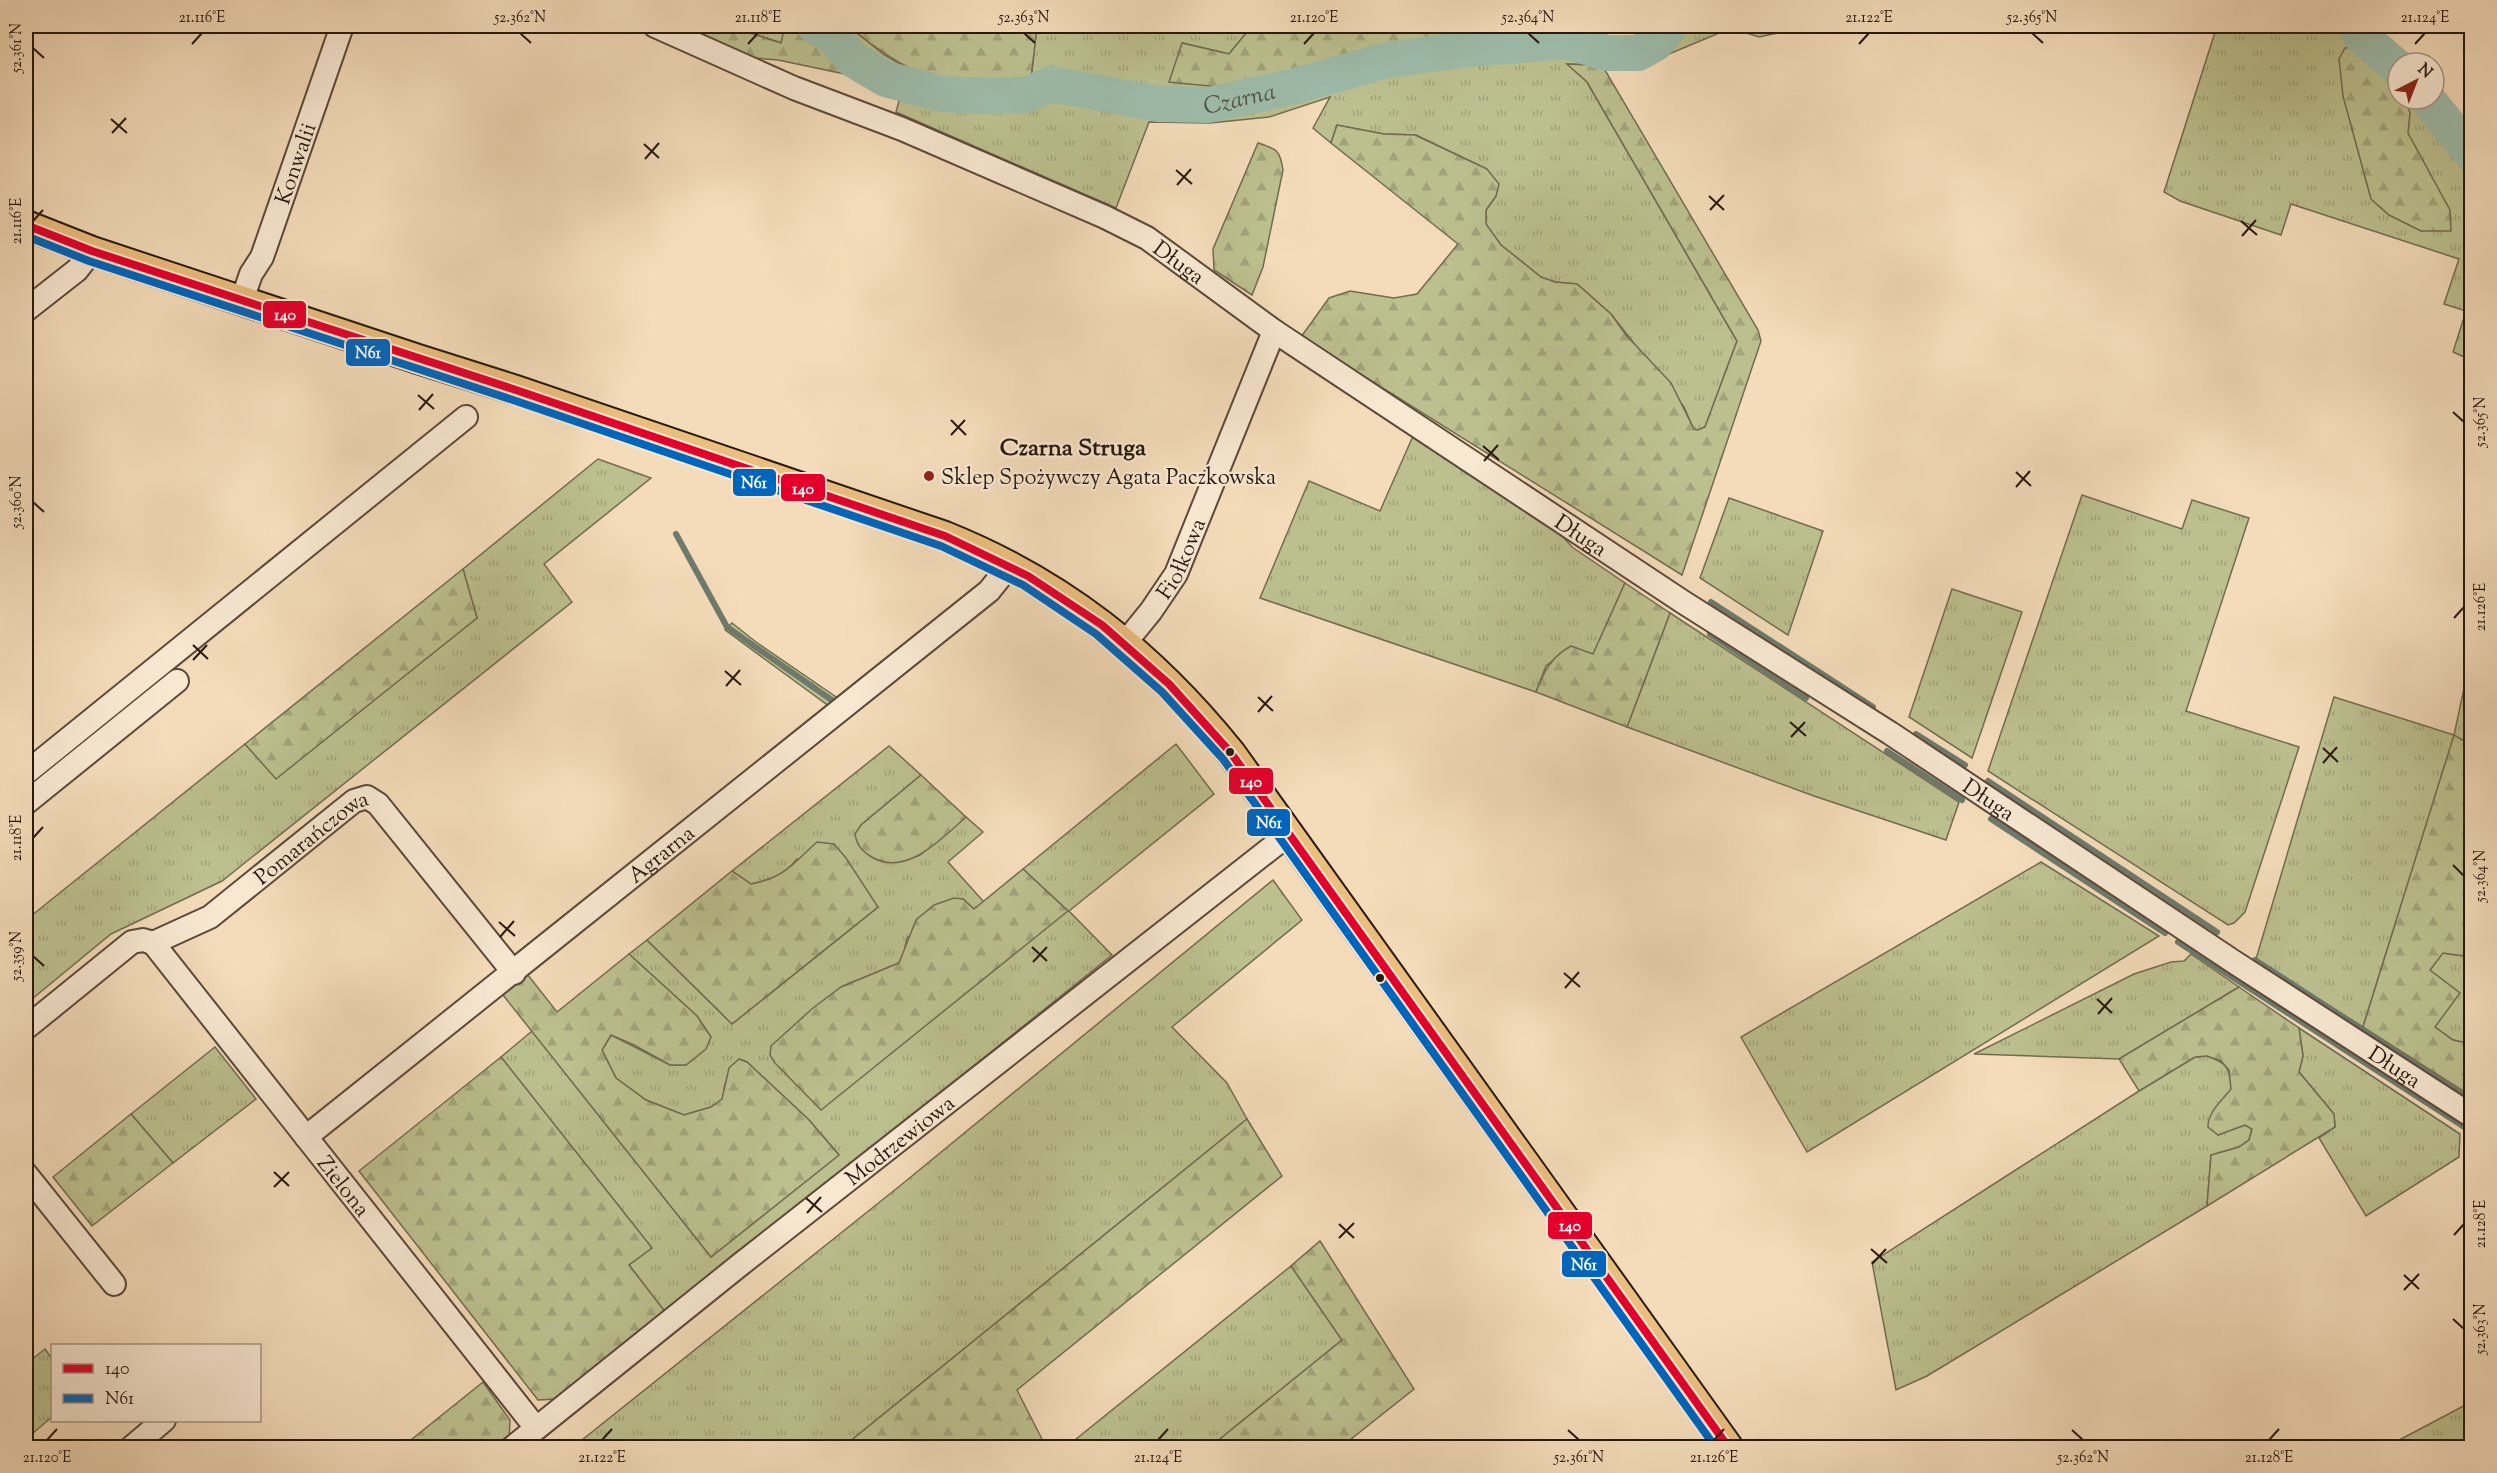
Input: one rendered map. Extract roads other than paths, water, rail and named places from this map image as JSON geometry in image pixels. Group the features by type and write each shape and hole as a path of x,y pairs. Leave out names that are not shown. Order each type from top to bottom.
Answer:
{"main road":[{"path":"26,225 92,250 945,536 1010,565 1064,596 1125,643 1170,683 1231,753 1730,1448"}],"street":[{"name":"Konwalii","path":"242,300 251,274 262,257 342,26"},
{"name":"Długa","path":"655,26 794,88 902,129 1105,217 1147,238 1274,331 1683,602 1890,733 2234,962 2472,1116"},
{"path":"26,310 77,270 92,250"},
{"name":"Fiołkowa","path":"1125,643 1151,611 1176,574 1274,331"},
{"path":"26,773 466,417"},
{"name":"Agrarna","path":"306,1137 989,591 1010,565"},
{"path":"26,803 177,681"},
{"name":"Pomarańczowa","path":"153,943 210,917 354,801 367,797 378,804 514,973"},
{"name":"Modrzewiowa","path":"512,1448 1159,933 1288,834"},
{"path":"26,1028 132,942 143,940 153,943"},
{"name":"Zielona","path":"153,943 536,1428"},
{"path":"26,1174 114,1284"},
{"path":"131,1448 162,1422"}],"waterway":[{"name":"Czarna","path":"815,26 832,35 852,59 886,79 942,94 1026,95 1051,84 1159,104 1209,105 1296,86 1383,61 1465,49 1568,41 1606,53 1638,53 1656,43 1670,26"},
{"name":"Czarna","path":"2357,26 2361,36 2386,58"},
{"name":"Czarna","path":"2437,111 2472,154"},
{"path":"676,534 727,627 833,701"},
{"path":"1711,602 1873,707"},
{"path":"1710,634 1806,698"},
{"path":"1916,734 1965,765"},
{"path":"1887,751 1962,800"},
{"path":"1988,781 2217,932"},
{"path":"1991,819 2165,933"},
{"path":"2178,942 2472,1132"},
{"path":"2255,960 2472,1101"}],"place":[{"name":"Sklep Spożywczy Agata Paczkowska","path":"929,476"}],"district":[{"name":"Czarna Struga","path":"1073,447"}]}
